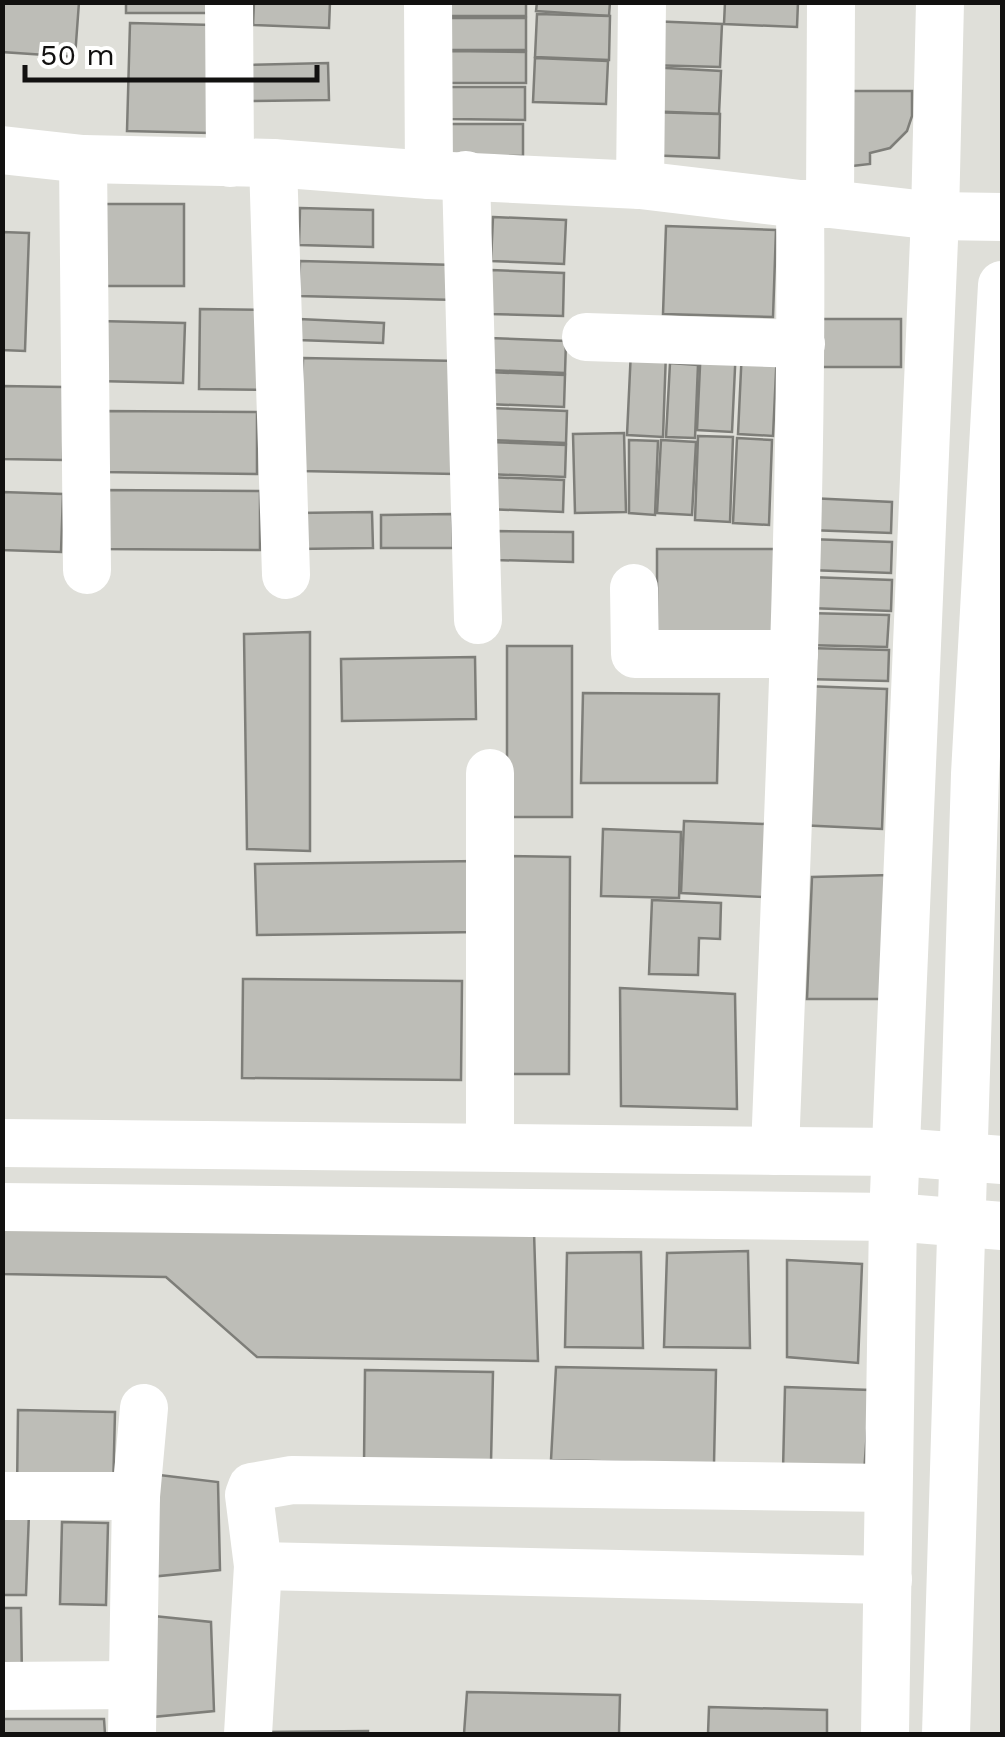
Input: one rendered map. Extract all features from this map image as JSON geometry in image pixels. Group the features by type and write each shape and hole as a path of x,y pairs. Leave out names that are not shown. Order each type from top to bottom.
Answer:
{"street":[{"path":"229,2 252,163 286,575"},
{"path":"428,2 447,175 478,620"},
{"path":"640,185 642,2"},
{"path":"775,1150 801,344 831,2"},
{"path":"885,1734 894,1216 935,216 940,2"},
{"path":"2,150 83,159 252,163 640,185 935,216 1002,217"},
{"path":"83,159 88,570"},
{"path":"946,1734 982,1224 988,775 1002,286"},
{"path":"586,337 801,344"},
{"path":"634,588 635,654 794,654"},
{"path":"490,773 490,1148"},
{"path":"2,1144 775,1150 982,1158"},
{"path":"2,1207 894,1216 982,1224"},
{"path":"132,1734 136,1496 144,1408"},
{"path":"248,1734 258,1566 249,1495 252,1487 269,1482 887,1488"},
{"path":"2,1496 136,1496"},
{"path":"258,1566 888,1580"},
{"path":"2,1686 131,1684"}],"building":[{"path":"2,2 79,2 75,57 2,52"},
{"path":"126,2 209,2 209,13 126,13"},
{"path":"254,2 330,2 329,28 253,25"},
{"path":"450,2 526,2 526,16 450,16"},
{"path":"537,2 610,2 609,16 536,11"},
{"path":"725,2 798,2 797,27 724,24"},
{"path":"537,14 610,16 609,60 535,57"},
{"path":"450,18 526,18 526,50 449,50"},
{"path":"649,21 722,24 720,67 647,65"},
{"path":"130,23 213,25 210,133 127,131"},
{"path":"450,51 526,52 526,83 449,83"},
{"path":"535,58 608,61 606,104 533,102"},
{"path":"328,63 329,100 247,101 247,65"},
{"path":"648,67 721,71 719,114 646,111"},
{"path":"449,87 525,87 525,120 449,119"},
{"path":"841,91 912,91 912,116 907,131 890,148 870,153 870,164 843,167"},
{"path":"647,112 720,114 719,158 646,155"},
{"path":"446,124 523,124 523,156 446,156"},
{"path":"100,204 184,204 184,286 99,286"},
{"path":"300,208 373,210 373,247 299,245"},
{"path":"493,217 566,220 564,264 491,261"},
{"path":"666,226 776,230 773,317 663,314"},
{"path":"2,232 29,233 25,351 2,350"},
{"path":"300,261 456,265 456,300 299,296"},
{"path":"491,270 564,273 563,316 489,314"},
{"path":"200,309 275,310 274,390 199,389"},
{"path":"299,319 384,323 383,343 298,340"},
{"path":"813,319 901,319 901,367 813,367"},
{"path":"98,321 185,323 183,383 97,381"},
{"path":"489,338 566,341 565,373 487,370"},
{"path":"701,345 736,347 732,432 697,430"},
{"path":"742,349 777,351 773,436 738,434"},
{"path":"631,350 666,352 663,437 627,435"},
{"path":"303,358 458,361 455,474 300,471"},
{"path":"670,363 698,365 695,438 666,437"},
{"path":"487,372 565,375 564,407 486,404"},
{"path":"2,386 64,387 63,460 2,459"},
{"path":"490,408 567,411 566,443 488,440"},
{"path":"102,411 257,412 257,474 101,472"},
{"path":"624,433 626,512 575,513 573,434"},
{"path":"698,436 733,437 730,522 695,520"},
{"path":"737,438 772,440 769,525 733,523"},
{"path":"629,440 658,441 655,515 629,513"},
{"path":"661,440 696,442 692,515 657,513"},
{"path":"489,442 566,445 565,477 487,474"},
{"path":"487,477 564,480 563,512 486,509"},
{"path":"100,490 260,491 260,550 100,549"},
{"path":"2,492 63,494 61,552 2,550"},
{"path":"809,498 892,502 891,533 809,530"},
{"path":"372,512 373,548 295,549 295,513"},
{"path":"452,514 453,548 381,548 381,515"},
{"path":"496,531 573,532 573,562 495,560"},
{"path":"809,539 892,542 891,573 809,570"},
{"path":"657,549 779,549 779,638 657,638"},
{"path":"809,577 892,580 891,611 809,608"},
{"path":"806,613 889,615 887,647 805,645"},
{"path":"310,632 310,851 247,849 244,634"},
{"path":"507,646 572,646 572,817 507,817"},
{"path":"806,648 889,650 888,681 805,679"},
{"path":"475,657 476,719 342,721 341,659"},
{"path":"804,686 887,689 882,829 798,825"},
{"path":"583,693 719,694 717,783 581,783"},
{"path":"684,821 766,824 763,897 681,893"},
{"path":"603,829 681,832 679,898 601,896"},
{"path":"507,856 570,857 569,1074 506,1074"},
{"path":"478,861 479,932 257,935 255,864"},
{"path":"890,875 891,999 807,999 812,877"},
{"path":"652,900 721,903 720,939 699,938 698,975 649,974"},
{"path":"243,979 462,981 461,1080 242,1078"},
{"path":"620,988 735,994 737,1109 621,1106"},
{"path":"2,1226 534,1232 538,1361 257,1357 166,1277 2,1274"},
{"path":"748,1251 750,1348 664,1347 667,1253"},
{"path":"641,1252 643,1348 565,1347 567,1253"},
{"path":"787,1260 862,1264 858,1363 787,1357"},
{"path":"556,1367 716,1370 714,1464 551,1460"},
{"path":"365,1370 493,1372 491,1463 364,1463"},
{"path":"785,1387 870,1390 864,1473 783,1470"},
{"path":"18,1410 115,1412 113,1493 17,1491"},
{"path":"151,1474 218,1482 220,1570 149,1577"},
{"path":"2,1512 29,1513 26,1595 2,1595"},
{"path":"62,1522 108,1523 106,1605 60,1604"},
{"path":"2,1608 21,1608 22,1680 2,1680"},
{"path":"144,1615 211,1622 214,1711 142,1718"},
{"path":"467,1692 620,1695 619,1734 464,1734"},
{"path":"709,1707 827,1710 827,1734 708,1734"},
{"path":"2,1719 104,1719 105,1734 2,1734"},
{"path":"263,1732 368,1734 263,1734"}]}
